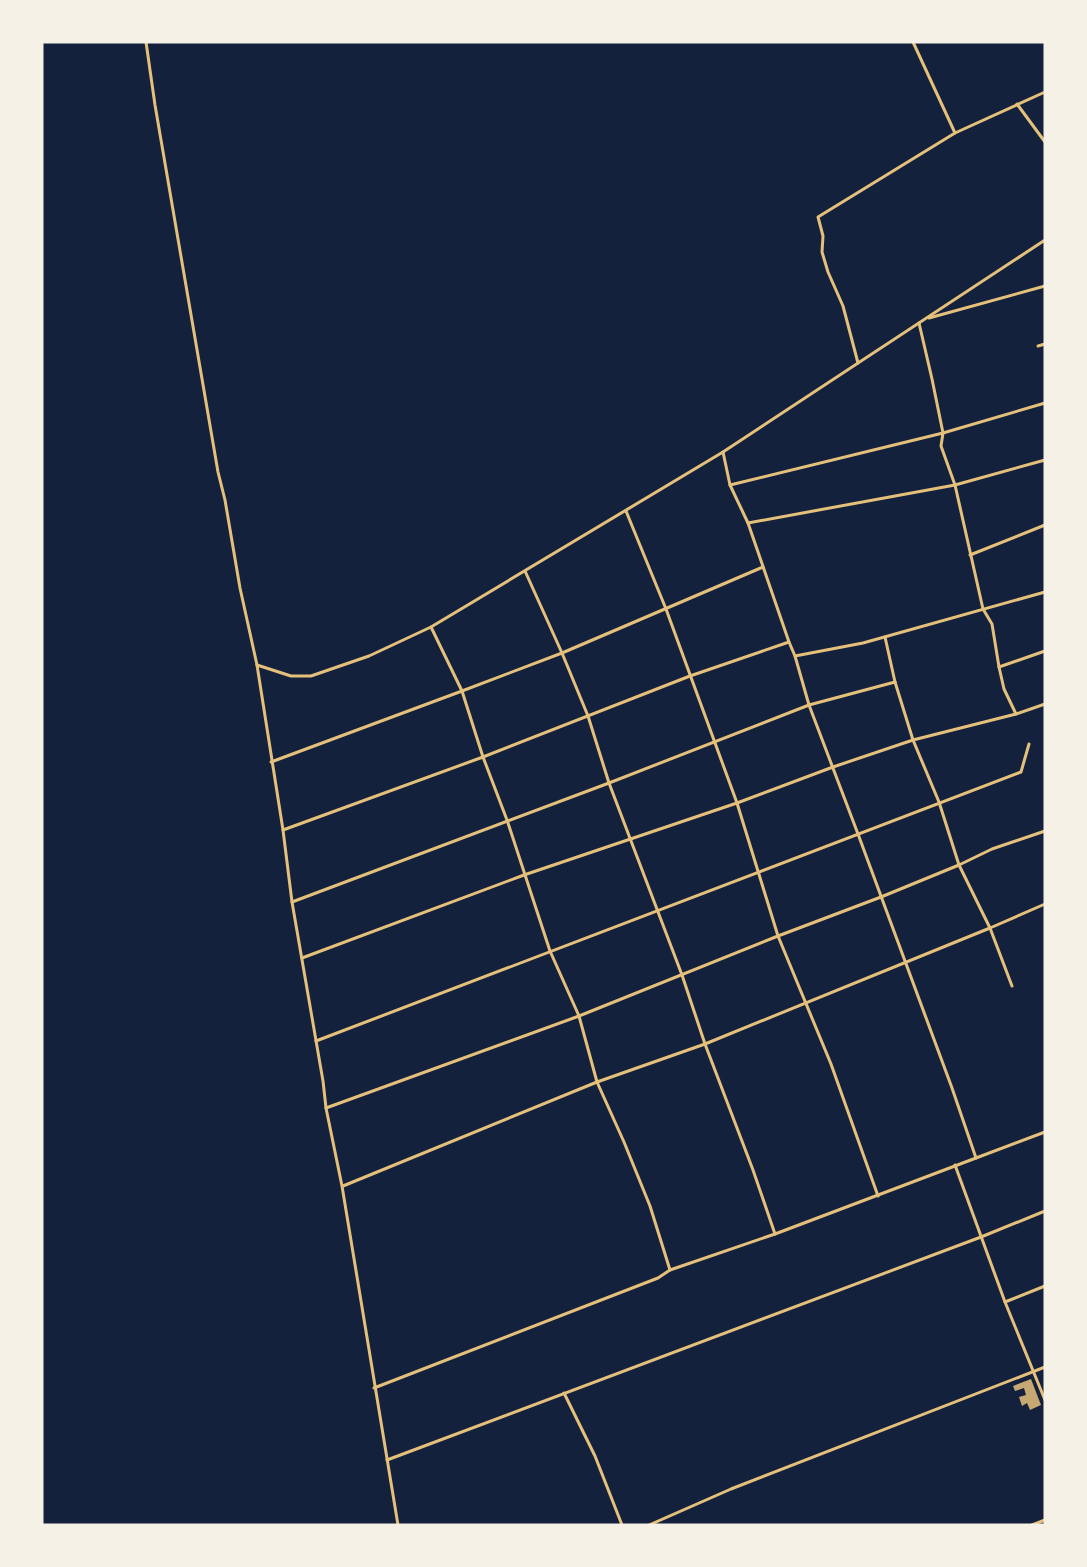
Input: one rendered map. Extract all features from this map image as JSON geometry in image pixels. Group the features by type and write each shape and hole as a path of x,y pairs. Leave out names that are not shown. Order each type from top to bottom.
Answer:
{"street":[{"path":"146,42 154,105 216,460 257,665 292,902 398,1525"},
{"path":"913,42 955,133"},
{"path":"858,363 843,306 822,252 823,236 818,217 955,133 1045,92"},
{"path":"1017,104 1045,142"},
{"path":"257,665 291,676 311,676 369,656 430,627 723,453 1045,240"},
{"path":"924,320 1045,286"},
{"path":"918,324 943,433 941,446 955,485 983,609 992,624 1004,689 1016,714"},
{"path":"1038,346 1045,344"},
{"path":"730,485 943,433 1045,403"},
{"path":"723,453 730,485 748,523 795,656 809,705 976,1158"},
{"path":"748,523 955,485 1045,459"},
{"path":"626,511 666,609 737,803 778,936 831,1064 878,1196"},
{"path":"970,555 1045,525"},
{"path":"271,762 462,692 763,567"},
{"path":"525,571 588,716 609,783 682,975 775,1234"},
{"path":"795,656 863,643 1045,592"},
{"path":"430,627 462,692 550,951 579,1016 597,1082 650,1206 670,1270"},
{"path":"885,637 895,682 913,740 939,802 958,865 990,927 1012,986"},
{"path":"283,830 483,757 690,676 789,642"},
{"path":"999,667 1045,651"},
{"path":"292,902 809,705 895,682"},
{"path":"302,958 524,875 737,803 833,767 913,740 1016,714 1045,704"},
{"path":"316,1041 1021,772 1029,744"},
{"path":"326,1108 579,1016 881,897 992,849 1045,831"},
{"path":"342,1186 597,1082 705,1044 1045,904"},
{"path":"375,1389 658,1278 670,1270 775,1234 1045,1132"},
{"path":"955,1165 1005,1302 1045,1400"},
{"path":"387,1460 1045,1211"},
{"path":"1005,1302 1045,1286"},
{"path":"649,1525 731,1489 1045,1367"},
{"path":"564,1393 596,1456 622,1525"},
{"path":"1032,1525 1045,1520"}],"building":[{"path":"1031,1379 1041,1405 1030,1410 1027,1403 1022,1406 1019,1397 1026,1395 1024,1388 1015,1391 1013,1386"}]}
